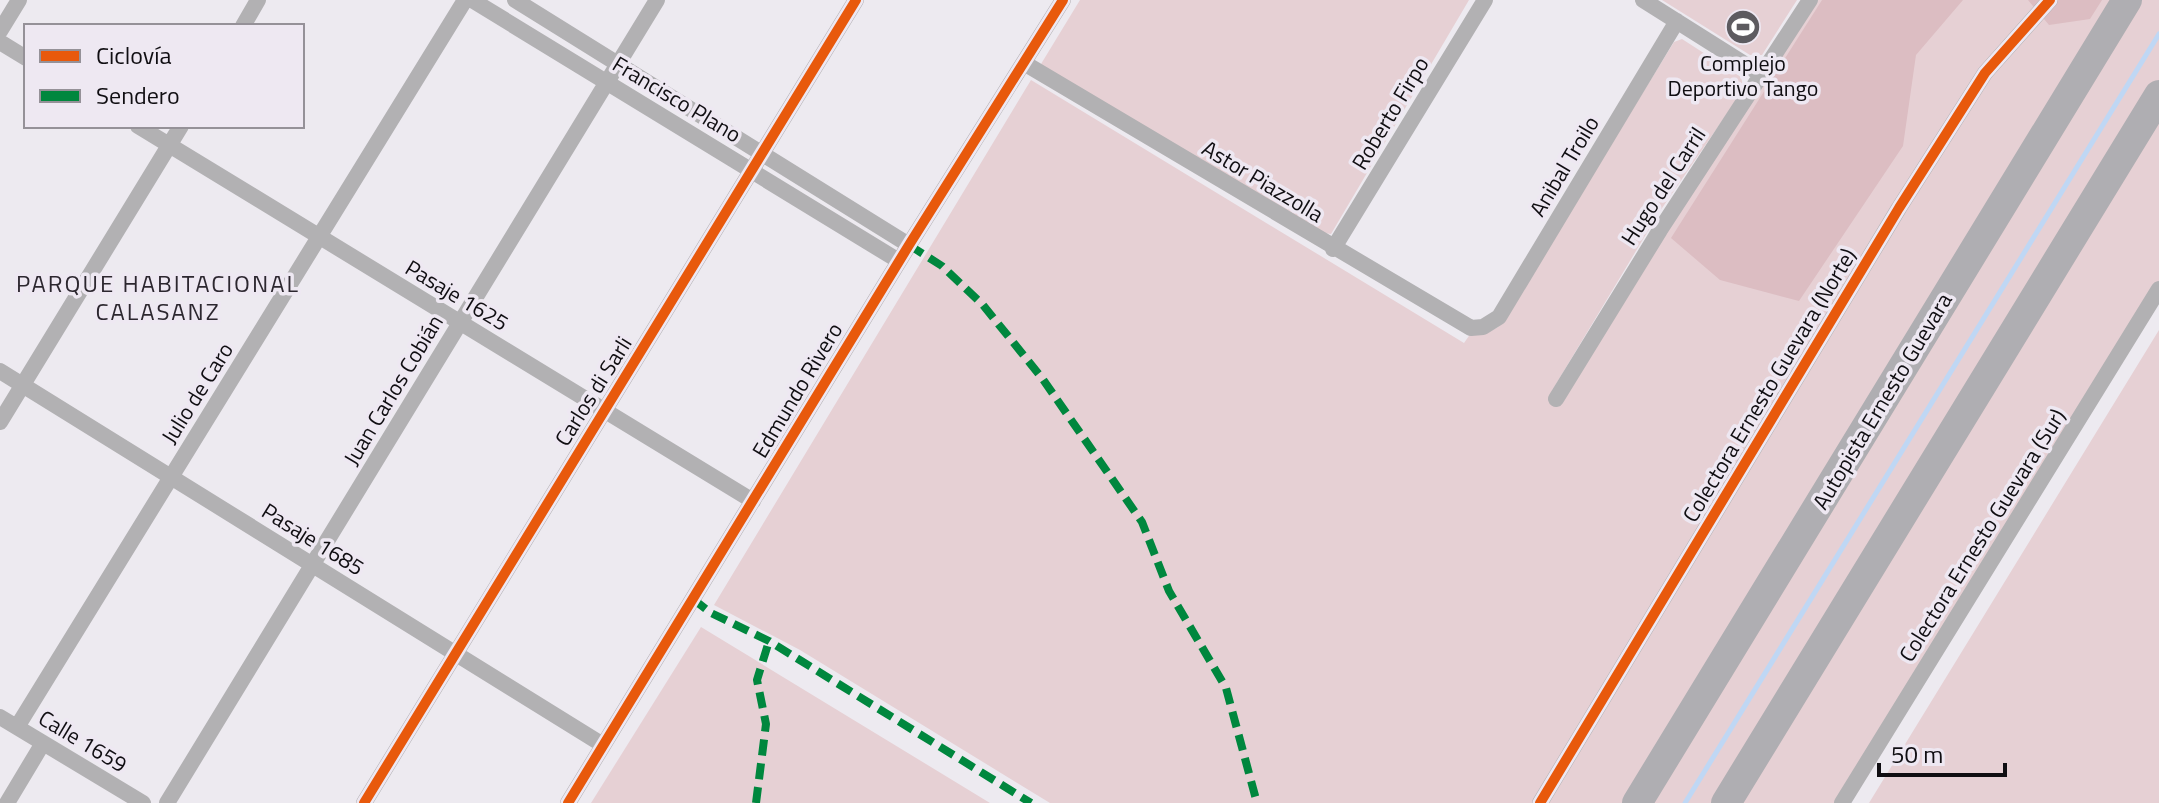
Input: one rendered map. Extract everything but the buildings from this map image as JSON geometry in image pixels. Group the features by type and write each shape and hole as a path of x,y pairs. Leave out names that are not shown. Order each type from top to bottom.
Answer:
{"highway":[{"name":"Autopista Ernesto Guevara","path":"1637,803 2127,0"},
{"path":"1726,803 2159,95"}],"street":[{"path":"0,31 19,0"},
{"path":"244,24 258,0"},
{"name":"Julio de Caro","path":"17,727 465,0"},
{"name":"Francisco Plano","path":"472,0 899,261"},
{"name":"Francisco Plano","path":"515,0 909,245"},
{"name":"Juan Carlos Cobián","path":"167,803 657,0"},
{"name":"Carlos di Sarli","path":"364,803 856,0"},
{"name":"Edmundo Rivero","path":"568,803 899,261 1063,0"},
{"name":"Roberto Firpo","path":"1333,249 1485,0"},
{"path":"1643,0 1762,75"},
{"name":"Hugo del Carril","path":"1556,399 1660,230 1810,0"},
{"name":"Colectora Ernesto Guevara (Norte)","path":"1540,803 1915,183 1985,73 2050,0"},
{"name":"Anibal Troilo","path":"1483,327 1499,317 1677,21"},
{"path":"0,42 24,57"},
{"name":"Astor Piazzolla","path":"1024,63 1463,325 1483,327"},
{"name":"Pasaje 1625","path":"141,128 753,501"},
{"path":"0,422 180,128"},
{"name":"Colectora Ernesto Guevara (Sur)","path":"1842,803 2159,289"},
{"name":"Pasaje 1685","path":"0,371 603,745"},
{"name":"Calle 1659","path":"0,717 143,803"},
{"path":"7,803 43,743"}],"shaded area":[{"path":"1080,0 1469,0 1331,234 1318,232 1051,73 1041,64"},
{"name":"Complejo Deportivo Tango","path":"1662,0 1797,0 1762,55 1750,55"},
{"path":"1810,0 2159,0 2159,289 1842,803 1050,803 800,650 714,605 1031,80 1464,343 1471,333 1486,333 1498,327 1674,42 1682,39 1741,77 1744,89 1660,211 1550,394"},
{"path":"1822,0 1963,0 1916,55 1903,146 1799,301 1720,280 1671,238"},
{"path":"2028,0 2102,0 2090,19 2049,25"},
{"path":"2159,330 2159,803 1869,803"},
{"path":"701,627 990,803 591,803"}],"waterway":[{"path":"1685,803 2159,34"}],"marked path":[{"path":"909,245 942,266 983,305 1042,378 1142,522 1169,591 1226,688 1257,803"},
{"path":"693,599 711,613 769,641 1031,803"},
{"path":"756,803 766,724 757,680 769,641"}],"cycle path":[{"path":"364,803 856,0"},
{"path":"568,803 909,245 1063,0"},
{"path":"1540,803 1899,208 1985,73 2050,0"}],"place":[{"name":"Complejo Deportivo Tango","path":"1743,27"}],"district":[{"name":"PARQUE HABITACIONAL CALASANZ","path":"158,297"}]}
